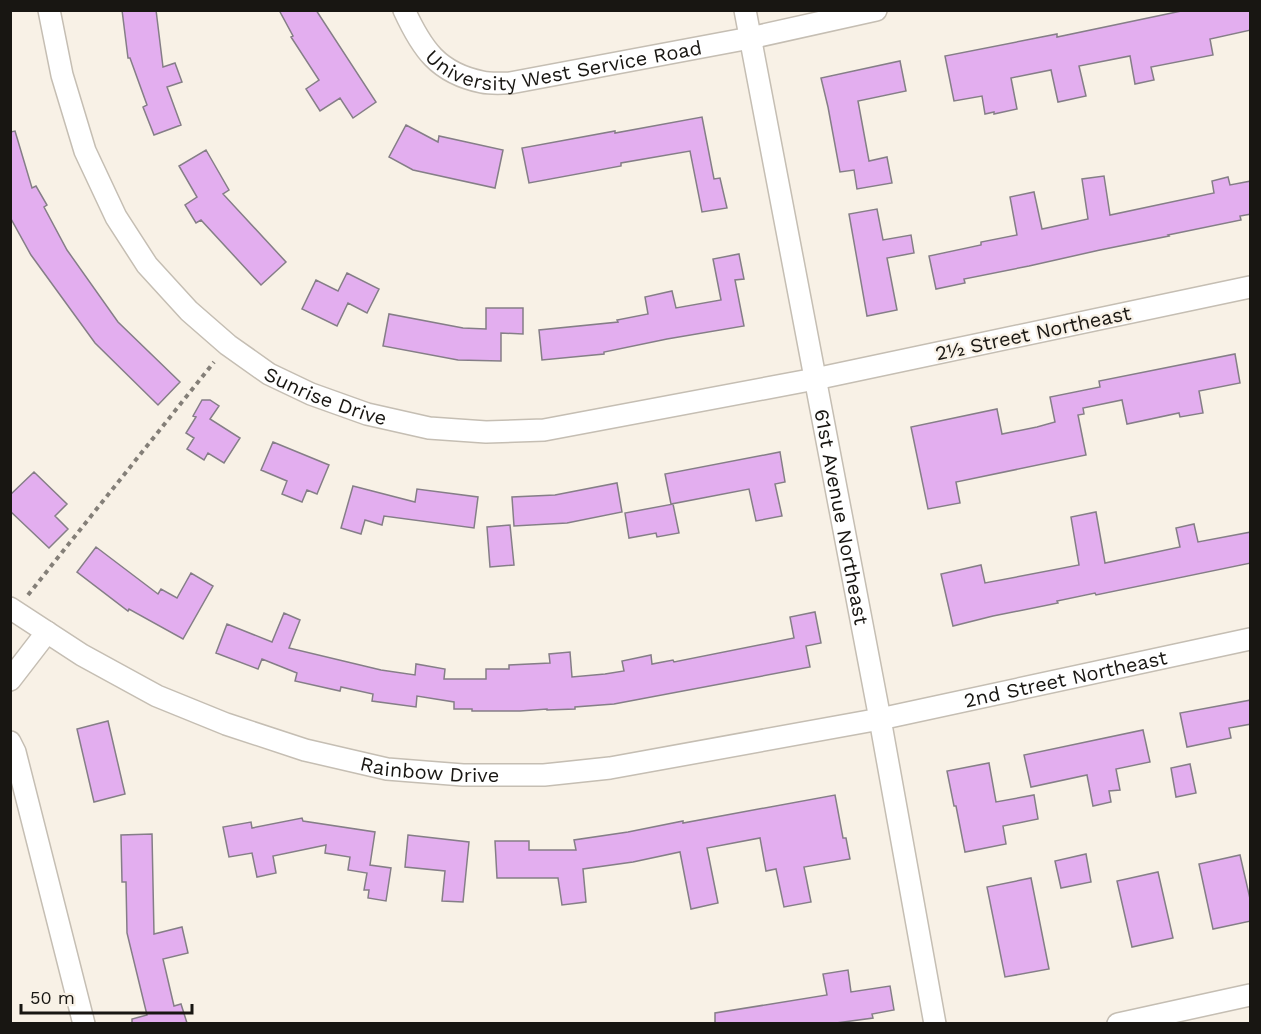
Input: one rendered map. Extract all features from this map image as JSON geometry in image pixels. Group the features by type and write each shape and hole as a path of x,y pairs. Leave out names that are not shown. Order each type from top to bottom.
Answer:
{"street":[{"name":"Sunrise Drive","path":"49,10 62,75 86,151 116,217 147,265 189,311 228,345 269,374 311,394 367,414 429,428 486,432 544,430 815,380"},
{"name":"University West Service Road","path":"404,10 415,35 431,57 457,75 484,83 510,83 750,38 876,10"},
{"name":"61st Avenue Northeast","path":"744,10 880,719 935,1023"},
{"name":"2½ Street Northeast","path":"815,380 1251,287"},
{"name":"Rainbow Drive","path":"13,610 82,655 157,696 226,724 305,750 387,769 464,775 544,775 610,768 880,719"},
{"path":"10,680 47,632"},
{"name":"2nd Street Northeast","path":"880,719 1251,639"},
{"path":"10,742 18,763 84,1023"},
{"path":"1118,1023 1251,995"}],"path":[{"path":"13,610 228,345"}],"building":[{"path":"122,10 156,10 163,67 175,63 182,82 167,87 181,125 154,135 143,107 147,105 130,58 128,58"},
{"path":"279,10 316,10 376,102 353,118 340,98 320,111 306,89 319,80 291,37 293,36"},
{"path":"1186,10 1251,10 1251,30 1210,39 1213,55 1151,67 1154,80 1135,84 1130,56 1079,66 1086,96 1058,102 1051,70 1011,78 1017,109 985,114 982,96 954,101 945,56 1057,34 1057,37"},
{"path":"900,61 906,91 858,101 869,161 887,157 892,183 857,189 854,170 840,172 821,78"},
{"path":"702,117 714,179 720,178 727,208 702,212 690,151 529,183 522,148"},
{"path":"406,125 438,142 439,136 503,150 495,188 413,170 389,157"},
{"path":"15,131 32,188 36,186 47,205 44,207 67,250 118,322 180,382 158,405 95,343 31,255 10,217 10,132"},
{"path":"206,150 229,190 223,194 286,262 261,285 201,220 196,223 185,205 197,197 179,166"},
{"path":"1104,176 1110,215 1214,193 1212,181 1228,177 1230,185 1251,181 1251,214 1240,216 1241,220 964,279 965,283 936,289 929,256 1017,235 1010,197 1034,192 1042,229 1088,219 1082,179"},
{"path":"877,209 883,240 911,235 914,253 887,258 897,310 867,316 849,214"},
{"path":"739,254 744,279 735,280 744,326 667,339 604,352 604,354 542,360 539,330 618,322 617,320 648,314 645,297 672,291 676,308 721,300 713,259"},
{"path":"347,273 379,289 367,313 348,303 337,326 302,309 316,280 338,291"},
{"path":"486,308 523,308 523,334 501,333 501,361 458,360 383,346 389,314 463,328 486,329"},
{"path":"1235,354 1240,383 1199,391 1203,413 1180,417 1179,413 1127,424 1122,400 1083,408 1084,414 1078,415 1086,455 956,482 960,503 928,509 911,427 997,409 1002,434 1037,427 1055,422 1050,397 1100,387 1099,381"},
{"path":"202,400 210,400 219,406 210,419 240,438 224,463 208,453 204,460 187,449 194,438 186,433 196,417 193,416"},
{"path":"273,442 329,465 317,494 307,490 302,502 282,494 287,481 261,470"},
{"path":"780,452 785,482 775,484 782,516 756,521 749,489 671,504 665,474"},
{"path":"34,472 67,504 55,516 68,529 49,548 10,511 10,495"},
{"path":"617,483 622,512 567,523 514,526 512,497 555,495"},
{"path":"353,486 415,502 417,489 478,497 474,528 384,516 382,525 365,520 361,534 341,528"},
{"path":"673,504 679,533 657,537 656,533 629,538 625,513"},
{"path":"1096,512 1105,563 1180,547 1176,528 1194,524 1198,542 1251,532 1251,563 1057,601 1058,603 953,626 941,574 981,565 985,583 1079,565 1071,517"},
{"path":"510,525 514,565 490,567 487,527"},
{"path":"96,547 158,594 161,589 177,598 191,573 213,586 183,639 129,609 128,611 77,572"},
{"path":"815,612 821,643 806,646 810,667 614,704 575,707 575,709 472,711 472,709 454,709 454,702 417,696 416,707 372,701 373,694 341,687 340,691 295,681 297,673 262,659 258,669 216,653 227,624 272,642 284,613 300,620 289,648 381,670 415,675 416,664 445,669 444,679 486,679 486,669 509,669 509,665 550,663 549,654 570,652 572,677 624,671 622,661 651,655 652,664 673,660 674,662 794,638 790,617"},
{"path":"1251,700 1251,724 1229,728 1231,738 1187,747 1180,713"},
{"path":"108,721 125,794 94,802 77,729"},
{"path":"1143,730 1150,762 1116,769 1120,790 1109,791 1111,802 1093,806 1087,775 1031,787 1024,755"},
{"path":"989,763 996,802 1034,795 1038,819 1003,826 1006,844 965,852 947,771"},
{"path":"1190,764 1196,793 1176,797 1171,768"},
{"path":"835,795 843,838 846,838 850,859 804,867 811,902 784,907 776,869 766,871 760,838 707,848 718,903 691,909 680,852 583,869 586,902 562,905 558,878 497,878 495,841 529,841 529,850 576,850 574,840"},
{"path":"302,818 303,821 375,832 370,865 391,868 386,901 368,898 369,890 364,890 367,873 348,870 350,857 325,853 326,845 273,856 276,873 257,877 252,853 229,857 223,827 251,822 252,828"},
{"path":"152,834 154,934 182,927 188,953 163,959 174,1006 181,1004 187,1023 132,1023 132,1019 147,1015 127,933 126,882 122,882 121,835"},
{"path":"408,835 469,842 463,902 442,901 445,871 405,867"},
{"path":"1086,854 1091,882 1061,888 1055,861"},
{"path":"1240,855 1251,903 1251,921 1213,929 1199,864"},
{"path":"1158,872 1173,938 1132,947 1117,881"},
{"path":"1031,878 1049,969 1005,977 987,887"},
{"path":"848,970 851,992 890,986 894,1010 872,1014 873,1018 836,1023 715,1023 715,1013 827,995 823,974"}]}
